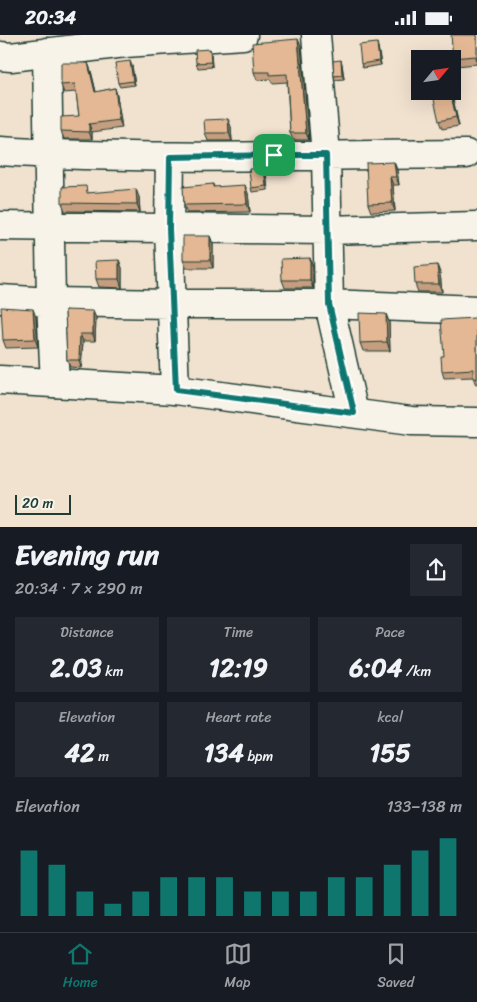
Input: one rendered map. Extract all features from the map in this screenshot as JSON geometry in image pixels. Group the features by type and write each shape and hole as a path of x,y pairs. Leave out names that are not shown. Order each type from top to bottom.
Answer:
{"street":[{"path":"0,56 11,57 125,43 243,35"},
{"path":"316,35 326,155 329,304 354,413"},
{"path":"48,52 48,155 54,383"},
{"path":"0,151 48,155 170,157 466,154"},
{"path":"170,157 169,229 176,390"},
{"path":"0,226 169,229 326,229 477,226"},
{"path":"0,299 51,302 172,304 329,304 477,310"},
{"path":"0,381 176,390 411,421 477,421"}],"building":[{"path":"451,35 477,35 477,65 476,56 461,57 461,50 452,50"},
{"path":"298,39 306,133 290,133 287,74 269,75 269,72 254,72 252,43"},
{"path":"377,43 379,61 361,64 359,45"},
{"path":"210,49 211,62 196,63 195,50"},
{"path":"341,60 342,75 334,76 333,61"},
{"path":"130,61 133,81 118,83 115,63"},
{"path":"61,63 88,63 95,92 115,88 119,120 89,124 89,132 61,131 61,117 79,116 75,84 61,85"},
{"path":"434,100 452,100 456,117 439,121"},
{"path":"228,119 229,133 205,133 204,120"},
{"path":"394,162 396,177 390,177 392,203 368,204 366,163"},
{"path":"264,168 266,186 251,188 249,169"},
{"path":"213,184 213,187 245,185 247,204 184,205 183,187"},
{"path":"86,186 87,193 136,189 137,204 62,203 62,187"},
{"path":"183,236 210,236 210,260 183,260"},
{"path":"310,258 310,280 282,280 281,259"},
{"path":"119,260 119,279 96,279 95,261"},
{"path":"437,265 439,284 415,284 414,267"},
{"path":"1,307 33,309 35,339 3,340"},
{"path":"65,310 93,311 93,334 80,334 79,360 67,360"},
{"path":"359,313 386,314 387,342 360,343"},
{"path":"477,318 477,379 473,377 473,369 442,371 441,356 444,356 441,320"}],"route":[{"path":"274,155 326,155 329,304 354,413 176,390 169,229 170,157 274,155"}]}
